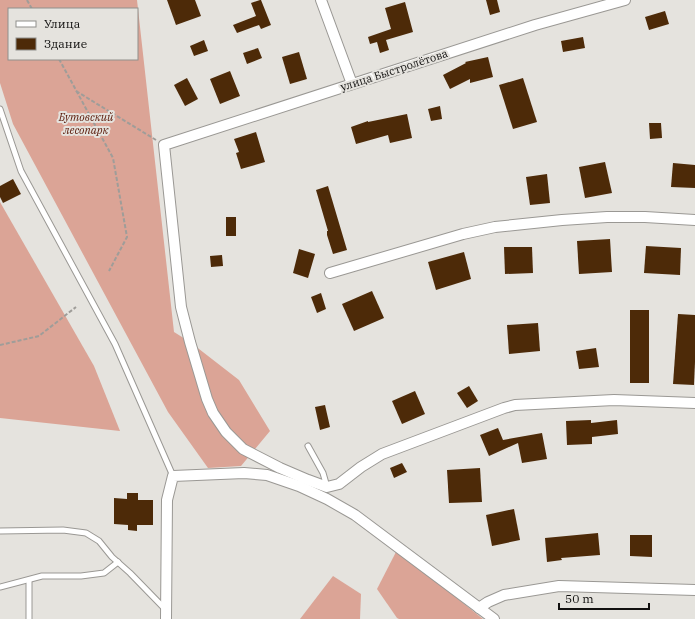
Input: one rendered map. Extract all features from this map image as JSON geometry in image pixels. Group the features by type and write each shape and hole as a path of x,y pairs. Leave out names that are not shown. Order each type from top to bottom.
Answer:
{"street":[{"path":"321,0 352,84"},
{"name":"улица Быстролётова","path":"164,145 535,25 625,0"},
{"path":"164,145 181,307 207,399 213,413 226,432 243,449 280,468 327,487 339,484 361,467 382,454 515,405 614,400 695,403"},
{"path":"330,273 463,234 495,227 607,217 645,217 695,220"},
{"path":"166,615 167,500 172,476 244,473 267,476 299,486 327,499 355,515 494,619"},
{"path":"479,608 504,595 559,586 695,590"}],"lane":[{"path":"0,109 21,171 115,344 172,476"},
{"path":"308,446 323,473 327,487"},
{"path":"0,531 63,530 86,533 99,541 112,557 130,573 166,615"},
{"path":"0,587 42,576 81,576 104,573 118,562"},
{"path":"29,580 29,619"}],"path":[{"path":"60,60 113,158 127,237 109,271"},
{"path":"76,91 164,145"},
{"path":"0,345 39,336 76,307"}],"green space":[{"name":"Бутовский лесопарк","path":"0,0 137,0 138,8 8,8 8,60 138,60 138,9 174,332 190,342 239,380 270,431 241,466 208,468 168,412 13,124 0,83"},
{"path":"0,202 94,366 120,431 0,418"},
{"path":"397,550 483,619 397,618 377,589"},
{"path":"333,576 361,594 360,619 300,619"}],"building":[{"path":"167,0 195,0 201,16 176,25"},
{"path":"261,0 271,25 261,29 259,25 237,33 233,25 256,16 251,3"},
{"path":"486,0 497,0 500,12 490,15"},
{"path":"405,2 413,32 386,40 389,50 380,53 377,42 370,44 368,37 391,29 385,8"},
{"path":"665,11 669,24 649,30 645,17"},
{"path":"583,37 585,48 563,52 561,41"},
{"path":"204,40 208,51 194,56 190,46"},
{"path":"258,48 262,58 247,64 243,53"},
{"path":"299,52 307,79 290,84 282,57"},
{"path":"488,57 493,77 470,83 470,79 450,89 443,75 466,63 465,62"},
{"path":"230,71 240,96 220,104 210,79"},
{"path":"187,78 198,99 185,106 174,85"},
{"path":"523,78 537,122 513,129 499,85"},
{"path":"440,106 442,119 431,121 428,109"},
{"path":"407,114 412,138 390,143 388,135 356,144 351,127 368,121"},
{"path":"649,123 661,123 662,138 650,139"},
{"path":"256,132 265,162 241,169 236,153 239,152 234,139"},
{"path":"605,162 612,193 585,198 579,167"},
{"path":"673,163 695,165 695,188 671,187"},
{"path":"547,174 550,203 530,205 526,177"},
{"path":"13,179 21,194 3,203 0,197 0,186"},
{"path":"328,186 347,250 333,254 316,190"},
{"path":"226,217 236,217 236,236 226,236"},
{"path":"610,239 612,272 579,274 577,241"},
{"path":"646,246 681,248 680,275 644,273"},
{"path":"504,247 532,247 533,273 505,274"},
{"path":"299,249 315,254 308,278 293,273"},
{"path":"464,252 471,279 436,290 428,262"},
{"path":"222,255 223,266 211,267 210,256"},
{"path":"372,291 384,318 354,331 342,304"},
{"path":"321,293 326,309 317,313 311,297"},
{"path":"630,310 649,310 649,383 630,383"},
{"path":"678,314 695,315 694,385 673,384"},
{"path":"538,323 540,351 509,354 507,325"},
{"path":"596,348 599,367 579,369 576,351"},
{"path":"469,386 478,401 467,408 457,393"},
{"path":"415,391 425,414 402,424 392,401"},
{"path":"325,405 330,427 320,430 315,407"},
{"path":"591,420 591,423 617,420 618,434 592,437 592,444 567,445 566,421"},
{"path":"498,428 503,440 542,433 547,459 522,463 518,443 489,456 480,435"},
{"path":"402,463 407,472 394,478 390,468"},
{"path":"480,468 482,502 449,503 447,470"},
{"path":"127,493 138,493 138,500 153,500 153,525 137,525 137,531 128,530 128,525 114,524 114,498 127,499"},
{"path":"514,509 520,540 492,546 486,515"},
{"path":"598,533 600,555 561,558 562,560 547,562 545,538"},
{"path":"630,535 652,535 652,557 630,556"}]}
